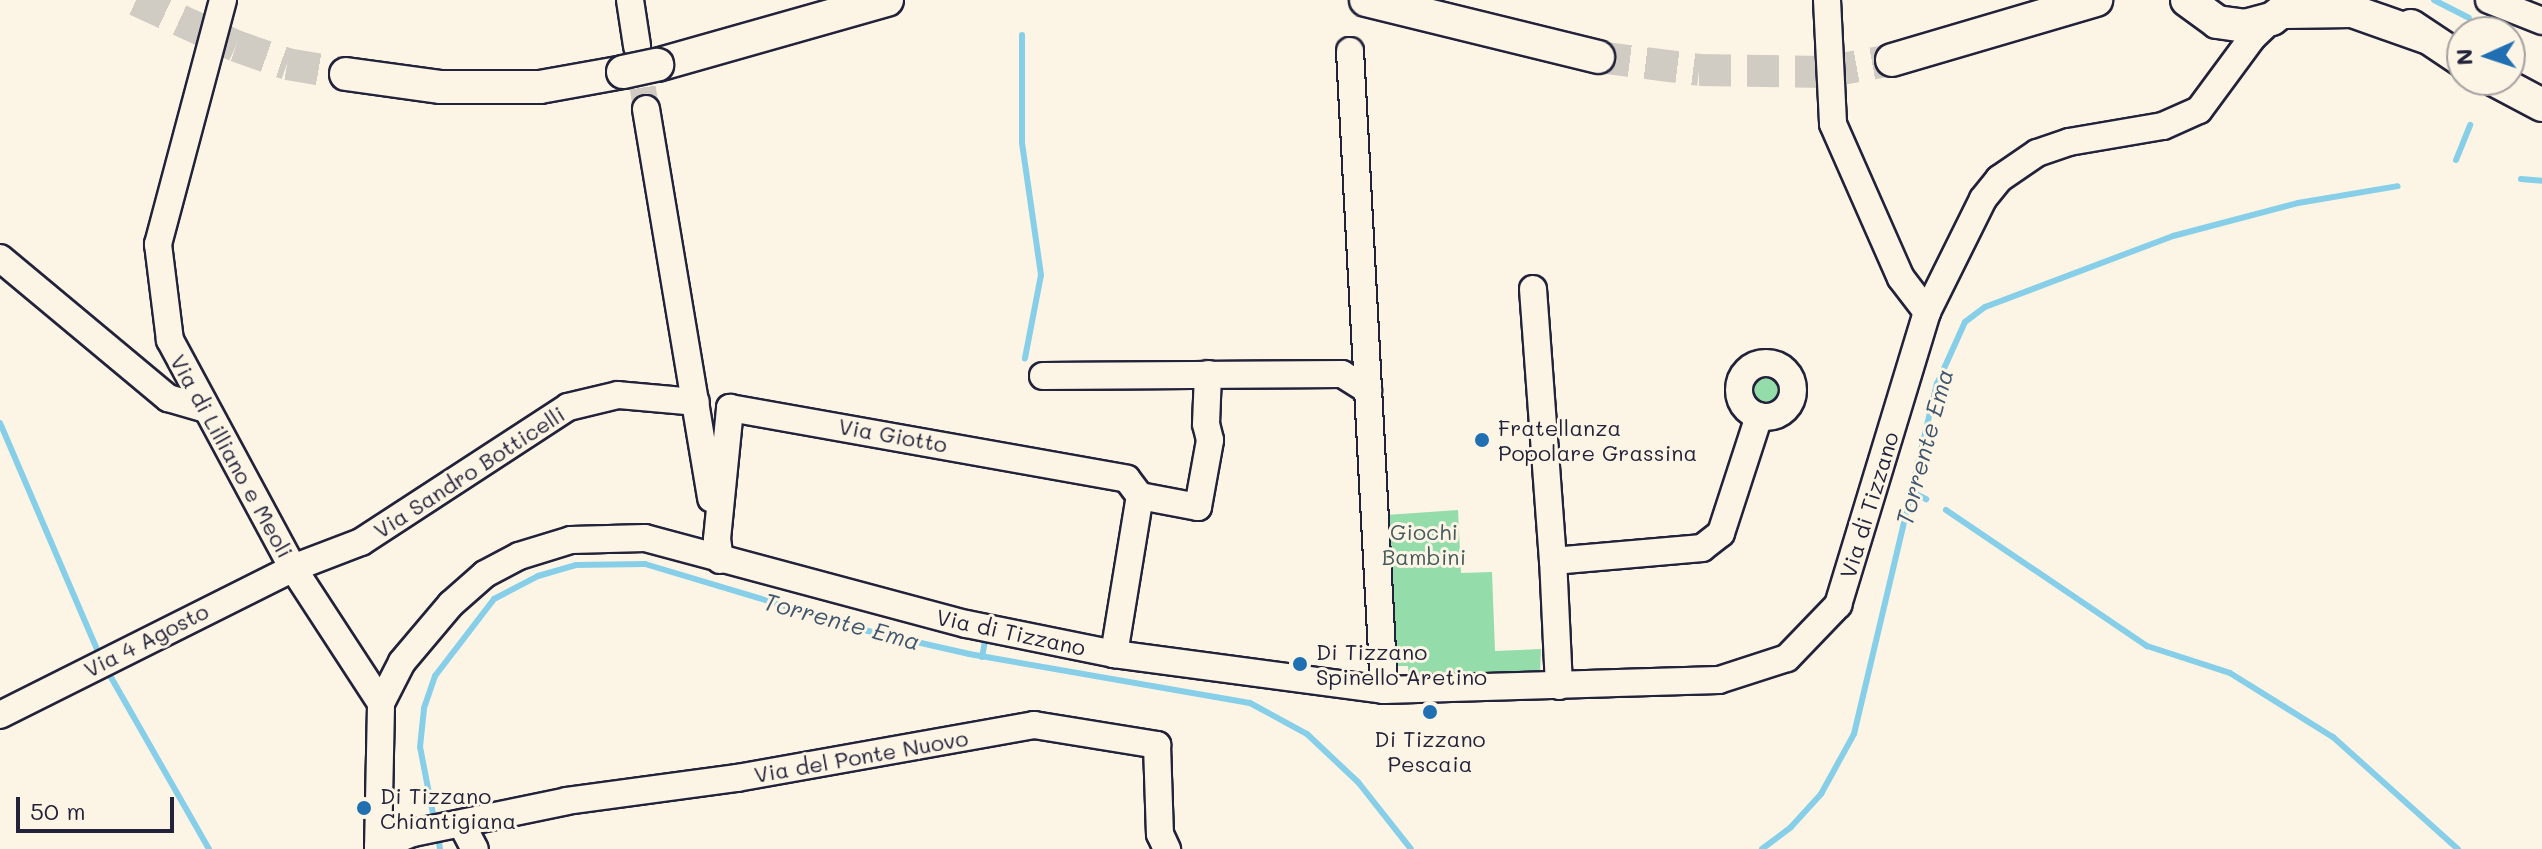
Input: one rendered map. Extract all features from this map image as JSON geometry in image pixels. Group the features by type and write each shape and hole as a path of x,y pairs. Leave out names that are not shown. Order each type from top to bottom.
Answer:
{"main road":[{"path":"346,74 441,87 540,87 887,0"},
{"path":"1366,0 1598,57"},
{"path":"1892,60 2064,4 2096,0"},
{"path":"2377,0 2446,50"},
{"path":"2190,6 2231,26 2284,10 2352,11 2426,37"}],"street":[{"name":"Via di Lilliano e Meoli","path":"223,0 158,244 170,340 202,408 293,568 381,703"},
{"path":"630,0 639,61"},
{"path":"1827,0 1833,124 1901,278 1927,312"},
{"path":"2489,0 2542,21"},
{"path":"2190,6 2219,34 2223,65 2210,97"},
{"name":"Via di Tizzano","path":"378,848 381,703 402,662 451,604 485,574 519,556 571,540 645,538 719,549 967,624 1114,654 1384,690 1719,680 1758,670 1808,641 1838,605 1927,312 1962,233 1999,179 2037,153 2069,142 2183,119 2210,97 2252,38 2284,10"},
{"path":"1350,51 1384,690"},
{"path":"646,109 719,549"},
{"path":"0,258 168,398 202,408"},
{"path":"1533,289 1559,686"},
{"path":"1342,374 1367,358"},
{"name":"Via Giotto","path":"719,549 730,408 1127,479 1140,496 1198,507 1210,440 1206,424 1208,374"},
{"path":"1043,376 1342,374 1368,390"},
{"name":"Via Sandro Botticelli","path":"293,568 361,542 568,407 618,395 696,402"},
{"path":"1553,561 1702,548 1721,533 1759,416"},
{"path":"1114,654 1140,496"},
{"name":"Via 4 Agosto","path":"0,715 293,568"},
{"name":"Via del Ponte Nuovo","path":"378,848 413,833 567,801 737,778 1034,725 1157,745 1160,834 1167,849"},
{"path":"458,826 475,849"}],"green space":[{"path":"1764,372 1777,377 1782,390 1777,403 1764,408 1751,403 1746,390 1751,377"},
{"name":"Giochi Bambini","path":"1458,510 1461,573 1492,572 1495,651 1541,649 1540,673 1409,679 1408,666 1395,666 1386,515"}],"waterway":[{"path":"2434,0 2465,16"},
{"path":"1022,35 1022,143 1041,275 1025,358"},
{"path":"2456,160 2470,125"},
{"name":"Torrente Ema","path":"2521,179 2542,181"},
{"name":"Torrente Ema","path":"1762,849 1791,827 1821,794 1854,734 1937,384 1965,322 1985,307 2173,236 2298,203 2398,186"},
{"path":"0,423 98,652"},
{"path":"1912,492 1926,499"},
{"path":"1946,510 2147,646 2230,673 2333,737 2458,849"},
{"name":"Torrente Ema","path":"435,824 420,747 424,708 435,676 494,599 538,576 576,565 645,564 868,631 969,654 1250,703 1307,734 1358,782 1411,849"},
{"path":"982,657 985,641"},
{"path":"108,672 209,849"},
{"name":"Torrente Ema","path":"438,835 440,849"}],"tunnel":[{"path":"136,0 236,46 287,64 346,74"},
{"path":"637,49 646,109"},
{"path":"1598,57 1699,70 1825,72 1892,60"}],"place":[{"name":"Fratellanza Popolare Grassina","path":"1482,440"},
{"name":"Di Tizzano Spinello Aretino","path":"1300,664"},
{"name":"Di Tizzano Pescaia","path":"1430,712"},
{"name":"Di Tizzano Chiantigiana","path":"364,808"}]}
